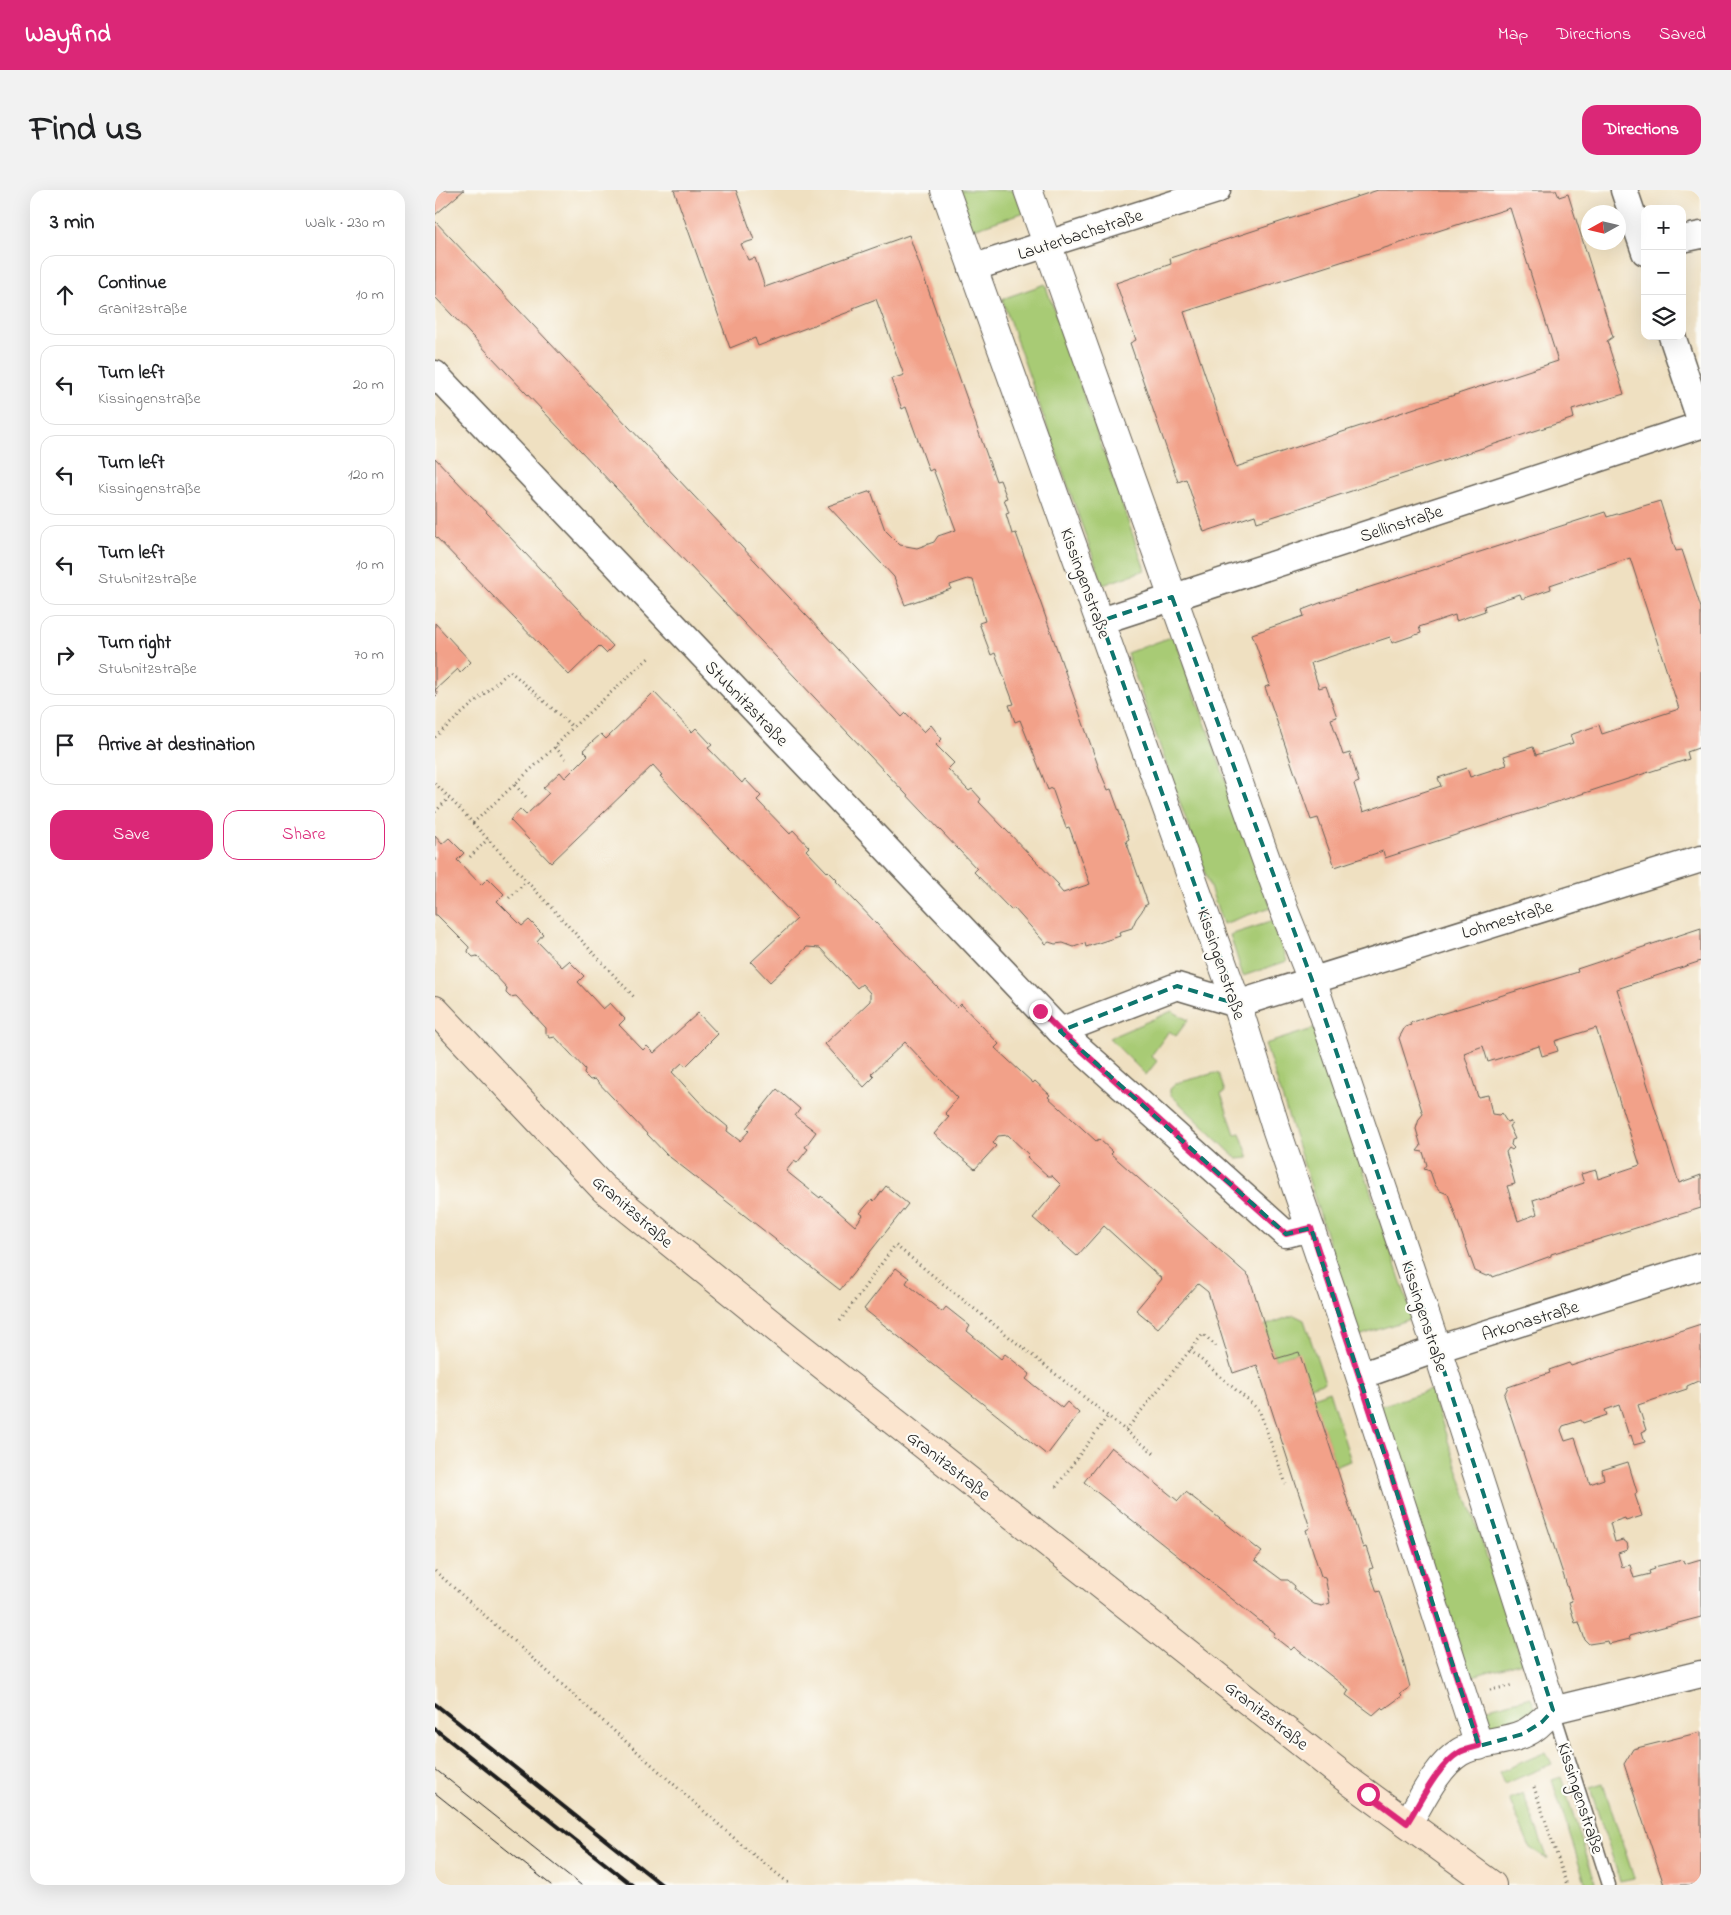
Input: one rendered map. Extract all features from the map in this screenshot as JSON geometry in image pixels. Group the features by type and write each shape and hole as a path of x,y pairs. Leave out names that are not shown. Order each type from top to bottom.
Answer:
{"main road":[{"name":"Granitzstraße","path":"435,1010 604,1189 798,1346 1352,1783 1492,1885"}],"street":[{"name":"Kissingenstraße","path":"945,190 1237,1004 1275,1125 1360,1376 1479,1746"},
{"name":"Kissingenstraße","path":"1028,190 1284,910 1312,980 1437,1349 1553,1710"},
{"name":"Lauterbachstraße","path":"972,268 1217,190"},
{"path":"1624,190 1641,241"},
{"path":"1686,238 1701,234"},
{"path":"1674,340 1701,424"},
{"name":"Stubnitzstraße","path":"435,374 1060,1031 1286,1234 1311,1228"},
{"name":"Sellinstraße","path":"1101,621 1701,424"},
{"name":"Lohmestraße","path":"1312,980 1701,859"},
{"path":"1060,1031 1177,986 1237,1004 1312,980"},
{"name":"Arkonastraße","path":"1360,1376 1437,1349 1701,1266"},
{"path":"1407,1823 1433,1781 1450,1760 1460,1752 1523,1734 1542,1722 1553,1710 1701,1674"}],"lane":[{"name":"Kissingenstraße","path":"1553,1710 1609,1885"}],"path":[{"path":"473,823 555,747 573,726 651,656"},
{"path":"435,737 510,671 573,726"},
{"path":"555,747 567,760"},
{"path":"435,784 635,998"},
{"path":"515,785 526,797"},
{"path":"435,812 449,798"},
{"path":"470,857 488,839"},
{"path":"509,898 527,881"},
{"path":"840,1321 895,1245 1155,1454"},
{"path":"1126,1430 1203,1334 1216,1346"},
{"path":"1190,1350 1259,1410 1286,1484"},
{"path":"1056,1487 1108,1416"},
{"path":"435,1571 744,1847 791,1885"},
{"path":"1486,1691 1522,1683"},
{"path":"1534,1787 1567,1885"}],"highlighted area":[{"path":"1172,597 1312,980 1437,1349 1553,1710 1542,1722 1523,1734 1479,1746 1311,1228 1286,1234 1060,1031 1177,986 1237,1004 1101,621"}],"green space":[{"path":"957,190 1017,190 1025,212 971,230"},
{"path":"1045,284 1145,570 1103,585 1002,299"},
{"path":"1174,636 1271,907 1223,924 1127,653"},
{"path":"1273,921 1287,961 1243,976 1230,935"},
{"path":"1172,1011 1188,1020 1176,1036 1169,1031 1151,1056 1157,1061 1146,1075 1109,1038"},
{"path":"1316,1028 1413,1318 1359,1336 1265,1044"},
{"path":"1215,1073 1219,1074 1225,1092 1221,1094 1235,1134 1240,1133 1249,1158 1237,1159 1170,1094 1170,1089 1177,1083"},
{"path":"1294,1315 1304,1320 1325,1382 1310,1387 1298,1352 1275,1359 1264,1326"},
{"path":"1431,1390 1522,1662 1469,1677 1380,1406"},
{"path":"1329,1391 1351,1461 1336,1466 1313,1397"},
{"path":"1531,1697 1536,1710 1530,1715 1501,1727 1486,1727 1481,1710"},
{"path":"1546,1752 1552,1764 1504,1784 1499,1772"},
{"path":"1561,1777 1596,1885 1586,1885 1552,1780"},
{"path":"1603,1784 1634,1878 1620,1881 1590,1788"},
{"path":"1523,1793 1548,1859 1530,1848 1509,1799"}],"building":[{"path":"435,190 464,190 435,215"},
{"path":"674,190 736,190 754,240 741,244 748,260 755,258 765,287 909,235 996,481 1000,480 1007,498 1004,499 1009,513 1006,514 1012,534 1016,533 1100,771 1108,790 1111,789 1129,839 1126,841 1148,904 1144,906 1132,928 1119,932 1120,936 1086,947 1085,943 1074,947 1063,943 1055,944 1049,942 1046,944 1014,908 1011,910 974,872 977,869 435,297 435,221 902,717 906,713 924,732 931,725 942,739 936,745 954,763 948,769 969,791 972,789 981,799 979,802 1059,885 1057,886 1063,893 1090,884 1069,827 1066,828 1052,788 1048,790 1020,720 1015,722 1009,705 1014,704 995,653 991,655 979,623 985,621 973,580 968,579 950,585 951,589 905,605 894,577 828,506 871,491 885,530 900,545 917,548 934,542 938,536 956,530 933,469 929,471 906,407 902,409 891,379 904,375 876,299 853,308 854,310 758,346 755,338 730,348"},
{"path":"1378,190 1556,190 1559,197 1568,194 1581,235 1581,250 1586,250 1613,337 1607,341 1624,394 1572,410 1574,418 1257,522 1255,515 1204,532 1186,479 1178,482 1130,343 1136,340 1116,283 1171,264 1170,258","holes":["1510,208 1558,361 1236,467 1184,312"]},
{"path":"435,458 613,646 606,653 599,646 569,675 435,536"},
{"path":"1660,501 1676,551 1682,550 1701,608 1701,747 1687,752 1689,759 1385,858 1383,851 1335,867 1318,818 1311,820 1265,687 1270,685 1252,634 1304,616 1302,610 1320,603 1605,512 1607,517","holes":["1630,558 1679,709 1602,734 1599,725 1570,735 1573,743 1536,755 1533,747 1504,756 1507,765 1470,777 1467,768 1438,778 1441,786 1363,812 1354,784 1359,782 1350,753 1343,755 1331,719 1337,717 1326,686 1319,688 1311,663 1390,637 1392,643 1421,633 1419,627 1455,615 1456,621 1485,611 1484,606 1520,594 1522,599 1551,589 1550,585"]},
{"path":"435,623 471,662 460,673 458,669 435,690"},
{"path":"654,692 692,732 696,728 712,745 708,748 742,783 745,779 761,796 757,800 790,834 793,830 809,847 806,850 837,880 957,1008 961,1004 999,1044 995,1048 1033,1083 1035,1081 1050,1095 1048,1097 1096,1141 1099,1139 1113,1152 1111,1154 1249,1276 1275,1359 1299,1352 1363,1548 1366,1547 1373,1568 1369,1569 1377,1592 1380,1591 1403,1660 1410,1687 1400,1694 1402,1696 1384,1709 1382,1707 1373,1715 1346,1695 1349,1690 1294,1647 1291,1650 1273,1636 1275,1633 1084,1482 1111,1447 1178,1501 1186,1492 1262,1552 1255,1560 1282,1580 1288,1580 1295,1586 1294,1589 1314,1604 1322,1606 1330,1603 1325,1577 1321,1576 1306,1530 1310,1528 1257,1365 1233,1373 1208,1292 1198,1284 1158,1328 1136,1310 1162,1279 1104,1226 1077,1256 1033,1218 1061,1185 1027,1157 1029,1155 1008,1135 998,1136 993,1143 996,1146 975,1169 934,1134 949,1117 945,1113 958,1098 905,1042 871,1074 874,1077 864,1087 825,1044 870,1001 870,993 862,984 857,988 820,948 807,947 770,982 751,962 797,919 660,776 662,775 653,765 551,863 510,820 520,809 526,815 549,793 543,788 560,772 565,778 588,755 583,750 601,734 606,739"},
{"path":"435,836 442,844 449,838 464,853 457,860 481,885 488,878 504,894 497,901 522,926 529,920 543,934 537,941 562,967 569,961 584,976 578,982 603,1009 610,1003 625,1019 619,1025 643,1050 647,1046 654,1053 698,1013 718,1034 686,1066 682,1063 672,1072 706,1109 728,1127 727,1131 740,1141 749,1131 746,1128 777,1089 800,1109 795,1116 816,1132 805,1147 808,1149 797,1163 794,1161 786,1171 820,1198 821,1196 855,1226 863,1215 860,1213 872,1199 874,1201 886,1186 908,1204 840,1290 666,1154 595,1079 590,1080 584,1074 585,1069 555,1037 550,1038 546,1033 546,1028 516,996 510,997 506,993 507,988 477,956 473,957 468,952 469,947 435,915"},
{"path":"1701,928 1701,961 1617,989 1679,1183 1701,1175 1701,1208 1551,1254 1551,1256 1493,1277 1492,1275 1486,1276 1475,1271 1448,1194 1440,1191 1435,1185 1430,1171 1424,1169 1427,1165 1423,1152 1417,1151 1421,1146 1416,1129 1419,1119 1423,1114 1399,1038 1405,1027 1411,1025 1410,1023 1578,972 1577,969","holes":["1596,1028 1640,1165 1598,1179 1596,1170 1581,1174 1584,1183 1533,1200 1537,1214 1518,1221 1507,1186 1515,1184 1506,1152 1509,1148 1512,1150 1514,1148 1511,1145 1512,1140 1515,1139 1509,1126 1512,1124 1510,1121 1507,1122 1501,1113 1499,1115 1492,1114 1488,1095 1478,1097 1464,1053 1483,1046 1488,1062 1539,1046 1542,1056 1558,1051 1555,1041"]},
{"path":"896,1268 909,1278 906,1283 942,1312 946,1307 970,1326 967,1331 1001,1359 1005,1354 1030,1374 1026,1379 1062,1408 1067,1402 1079,1413 1047,1455 864,1309"},
{"path":"1701,1324 1701,1383 1698,1381 1687,1386 1687,1389 1638,1405 1646,1430 1642,1432 1645,1442 1634,1445 1631,1435 1629,1436 1619,1405 1605,1410 1607,1415 1583,1423 1581,1420 1563,1426 1561,1430 1565,1441 1575,1438 1590,1484 1604,1479 1602,1470 1628,1462 1637,1492 1635,1495 1642,1516 1626,1521 1625,1518 1610,1523 1615,1542 1623,1540 1627,1543 1627,1550 1618,1553 1622,1567 1630,1565 1634,1578 1650,1574 1649,1571 1655,1569 1654,1567 1683,1560 1684,1564 1701,1559 1701,1617 1629,1636 1630,1639 1609,1644 1608,1641 1589,1644 1585,1640 1579,1622 1575,1623 1569,1602 1572,1601 1504,1395 1508,1387 1550,1373 1549,1370 1569,1363 1571,1366"},
{"path":"1701,1732 1701,1885 1664,1885 1624,1764 1633,1749"}],"tram line":[{"path":"435,1769 581,1885"},
{"path":"435,1793 551,1885"}],"railway":[{"path":"435,1704 662,1885"},
{"path":"435,1729 632,1885"}],"route":[{"path":"1040,1011 1286,1234 1311,1228 1479,1746 1460,1752 1450,1760 1433,1781 1407,1823 1368,1794"}]}
